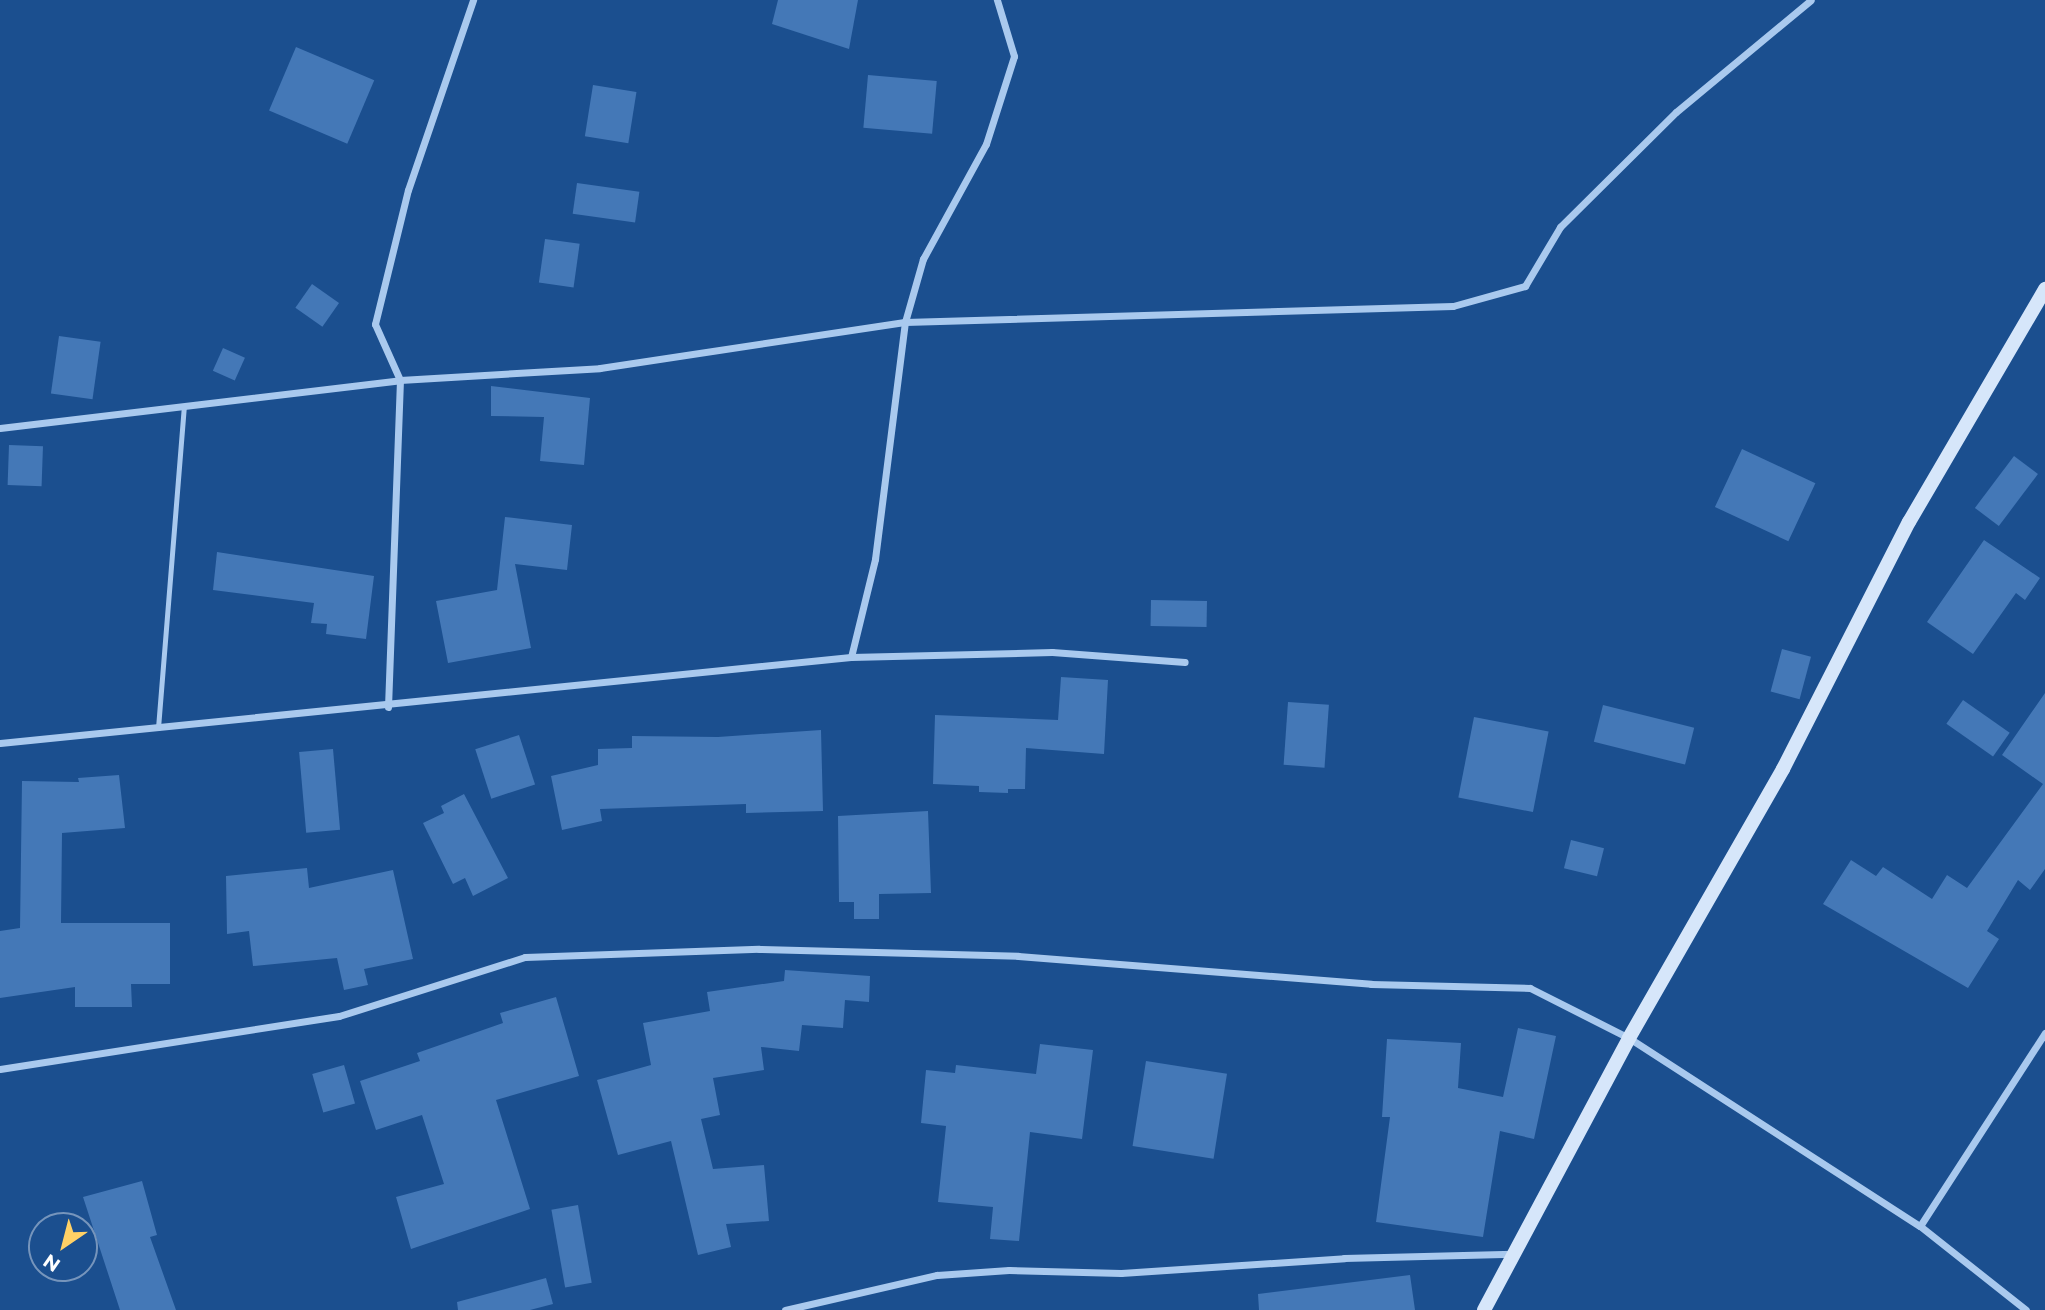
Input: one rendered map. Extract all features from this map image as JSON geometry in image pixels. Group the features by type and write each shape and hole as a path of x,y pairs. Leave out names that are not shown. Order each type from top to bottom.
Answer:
{"street":[{"path":"388,707 400,380 375,324 408,190 473,0"},
{"path":"851,657 876,559 905,322 923,259 986,144 1014,56 997,0"},
{"path":"0,428 400,380 600,368 905,322 1453,306 1525,286 1560,227 1676,112 1811,0"},
{"path":"1483,1310 1629,1038 1783,769 1916,510 2045,289"},
{"path":"0,743 388,707 851,657 1052,652 1185,662"},
{"path":"0,1069 339,1016 525,957 759,949 1018,956 1371,984 1530,988 1629,1038 1920,1226 2026,1310"},
{"path":"1920,1226 2045,1033"},
{"path":"785,1310 937,1275 1009,1270 1121,1273 1344,1258 1513,1254"}],"lane":[{"path":"158,729 184,406"}],"building":[{"path":"778,0 858,0 849,49 772,24"},
{"path":"296,47 374,80 347,144 269,111"},
{"path":"868,75 937,81 932,134 863,128"},
{"path":"593,85 636,92 628,143 585,136"},
{"path":"577,183 639,192 635,222 573,214"},
{"path":"545,239 580,244 574,287 539,283"},
{"path":"312,284 339,303 322,327 295,308"},
{"path":"59,336 101,342 93,399 51,393"},
{"path":"223,348 245,358 235,381 213,371"},
{"path":"491,386 590,398 584,465 540,461 544,417 491,416"},
{"path":"9,445 43,446 42,486 8,485"},
{"path":"1742,449 1815,483 1788,541 1715,507"},
{"path":"2014,456 2038,474 1999,526 1975,508"},
{"path":"505,517 572,525 567,570 515,564 531,648 448,663 436,601 497,590"},
{"path":"1984,540 2040,578 2025,600 2016,593 1973,654 1927,622"},
{"path":"217,552 374,576 366,639 326,634 327,624 311,623 314,603 213,590"},
{"path":"1151,600 1207,601 1207,627 1151,626"},
{"path":"1782,649 1811,657 1800,699 1771,692"},
{"path":"1061,677 1108,680 1104,754 1026,748 1025,789 1008,789 1008,793 979,792 979,786 933,784 935,715 1058,720"},
{"path":"2045,693 2045,869 2030,890 2018,880 1987,931 1999,939 1968,988 1823,904 1851,860 1876,876 1883,867 1932,899 1947,875 1967,888 2043,784 2002,755"},
{"path":"1963,700 2010,733 1993,756 1946,724"},
{"path":"1288,702 1329,705 1325,768 1284,765"},
{"path":"1603,705 1694,728 1685,765 1594,742"},
{"path":"1474,717 1549,732 1533,812 1458,797"},
{"path":"821,730 823,811 746,813 746,804 600,809 602,821 562,830 551,776 598,765 598,749 632,748 632,736 718,737"},
{"path":"519,735 535,784 491,799 475,749"},
{"path":"333,749 340,830 306,833 299,752"},
{"path":"119,775 125,828 62,833 61,923 170,923 170,984 131,984 132,1007 75,1007 75,987 0,998 0,931 20,928 22,781 79,782 78,778"},
{"path":"464,794 508,878 473,896 465,878 453,884 423,823 444,813 441,806"},
{"path":"928,811 931,893 879,894 879,919 854,919 854,902 839,902 838,816"},
{"path":"1571,840 1604,848 1597,876 1564,868"},
{"path":"307,868 309,888 393,870 413,959 364,969 368,985 344,990 337,958 253,966 249,931 227,934 226,876"},
{"path":"785,970 870,976 869,1002 845,1000 843,1028 802,1025 799,1051 761,1047 764,1070 713,1078 720,1115 701,1119 713,1169 764,1165 769,1221 726,1224 731,1247 698,1255 671,1141 618,1155 597,1080 651,1065 643,1023 710,1011 707,992 784,981"},
{"path":"556,997 579,1076 496,1100 530,1209 411,1249 396,1197 444,1184 422,1115 376,1130 360,1081 420,1061 417,1053 503,1023 500,1013"},
{"path":"1518,1028 1556,1036 1534,1139 1500,1131 1483,1237 1376,1222 1390,1117 1382,1117 1387,1039 1461,1043 1458,1088 1503,1097"},
{"path":"1040,1044 1093,1050 1082,1139 1030,1132 1019,1241 990,1239 993,1207 938,1202 946,1126 921,1123 926,1070 955,1073 956,1065 1036,1074"},
{"path":"1146,1061 1227,1074 1214,1159 1133,1146"},
{"path":"344,1065 355,1103 323,1113 312,1074"},
{"path":"142,1181 157,1235 150,1237 176,1310 120,1310 98,1243 98,1212 88,1212 83,1197"},
{"path":"578,1205 592,1283 565,1287 551,1210"},
{"path":"1410,1275 1415,1310 1259,1310 1258,1294"},
{"path":"546,1278 553,1304 530,1310 458,1310 457,1302"}]}
